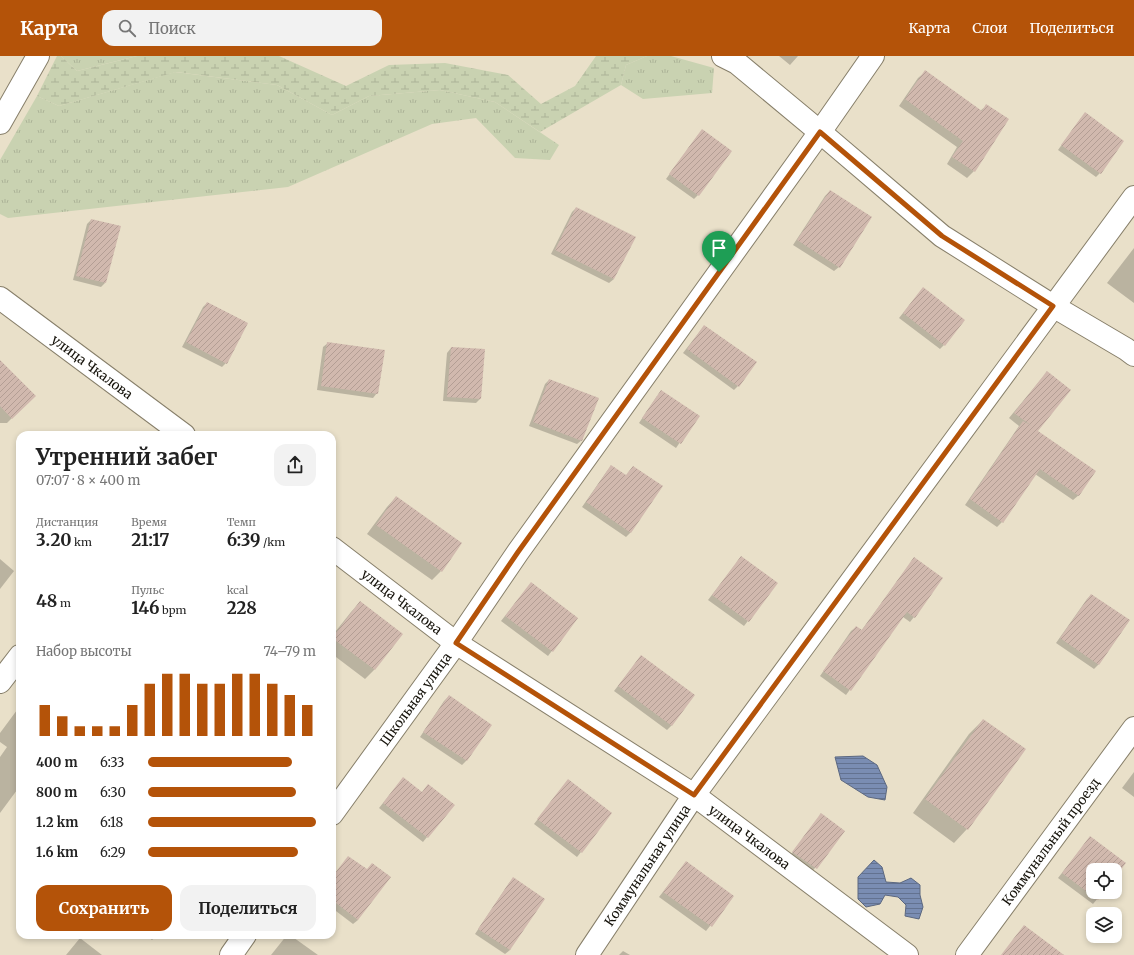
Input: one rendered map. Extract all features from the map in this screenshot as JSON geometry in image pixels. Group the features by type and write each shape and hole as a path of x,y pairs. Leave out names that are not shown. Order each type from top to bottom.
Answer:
{"street":[{"path":"0,123 38,56"},
{"path":"724,56 737,63 942,236 1134,355"},
{"name":"Школьная улица","path":"336,808 456,643 518,552 873,56"},
{"name":"Коммунальная улица","path":"587,955 694,795 1134,197"},
{"name":"улица Чкалова","path":"0,298 173,431"},
{"name":"улица Чкалова","path":"336,551 456,643 694,795 907,955"},
{"path":"0,682 16,661"},
{"name":"Коммунальный проезд","path":"967,955 1134,728"},
{"path":"231,955 242,939"}],"green space":[{"path":"57,56 61,56 77,71 137,56 279,56 346,86 389,65 445,63 508,75 541,104 575,86 596,56 647,56 626,65 621,85 540,132 495,102 440,90 369,96 332,115 277,85 176,72 59,106 37,96"},
{"path":"61,56 137,56 77,71"},
{"path":"647,56 671,56 714,68 712,93 643,99 621,85 626,65"},
{"path":"175,72 277,85 332,115 369,96 440,90 495,102 559,145 550,160 515,158 476,118 432,124 288,187 8,218 0,214 0,160 37,96 59,106"}],"water":[{"path":"863,756 877,765 887,787 885,800 868,797 841,780 835,757"},
{"path":"874,860 882,867 886,882 900,883 911,878 920,885 920,895 923,907 919,919 905,916 906,905 898,897 885,895 880,904 866,907 858,899 858,877"}],"building":[{"path":"925,70 982,111 986,104 1009,119 975,172 952,157 963,141 905,99"},
{"path":"1085,112 1124,141 1101,174 1061,145"},
{"path":"702,129 732,151 699,196 669,174"},
{"path":"830,190 872,217 840,268 797,240"},
{"path":"576,207 636,237 614,279 555,250"},
{"path":"91,219 121,226 106,283 76,276"},
{"path":"923,287 965,320 945,346 903,313"},
{"path":"207,302 248,323 227,364 186,342"},
{"path":"704,325 757,362 739,387 687,349"},
{"path":"327,342 385,350 378,394 321,386"},
{"path":"451,347 485,349 481,399 447,397"},
{"path":"0,360 36,396 12,419 0,406"},
{"path":"1047,371 1071,390 1038,431 1096,471 1079,496 1040,469 1003,523 970,499 1023,421 1032,426 1014,413"},
{"path":"549,379 599,398 582,441 533,422"},
{"path":"661,390 700,416 681,444 642,418"},
{"path":"611,465 626,475 633,466 663,486 631,533 586,502"},
{"path":"396,496 462,543 442,572 376,525"},
{"path":"741,556 778,583 749,622 712,595"},
{"path":"914,557 943,578 915,618 907,612 851,691 823,671 856,626 862,630"},
{"path":"531,582 578,618 553,652 505,616"},
{"path":"1091,594 1130,620 1099,665 1060,638"},
{"path":"360,601 403,634 375,670 336,641 336,633"},
{"path":"641,655 695,695 672,726 618,686"},
{"path":"449,695 492,725 467,761 423,732"},
{"path":"983,719 1026,749 968,830 925,799"},
{"path":"403,777 422,792 428,784 455,805 428,838 383,803"},
{"path":"568,779 612,813 582,853 537,819"},
{"path":"821,813 845,831 817,869 792,852"},
{"path":"1090,836 1126,863 1122,868 1122,863 1086,863 1086,891 1062,873"},
{"path":"348,856 367,869 372,863 391,877 358,920 336,903 336,872"},
{"path":"686,861 734,896 712,927 663,892"},
{"path":"513,877 545,899 510,950 478,929"},
{"path":"1024,925 1064,955 1001,955"}],"route":[{"path":"820,132 942,236 1053,306 694,795 456,643 518,552 719,272 820,132"}]}
